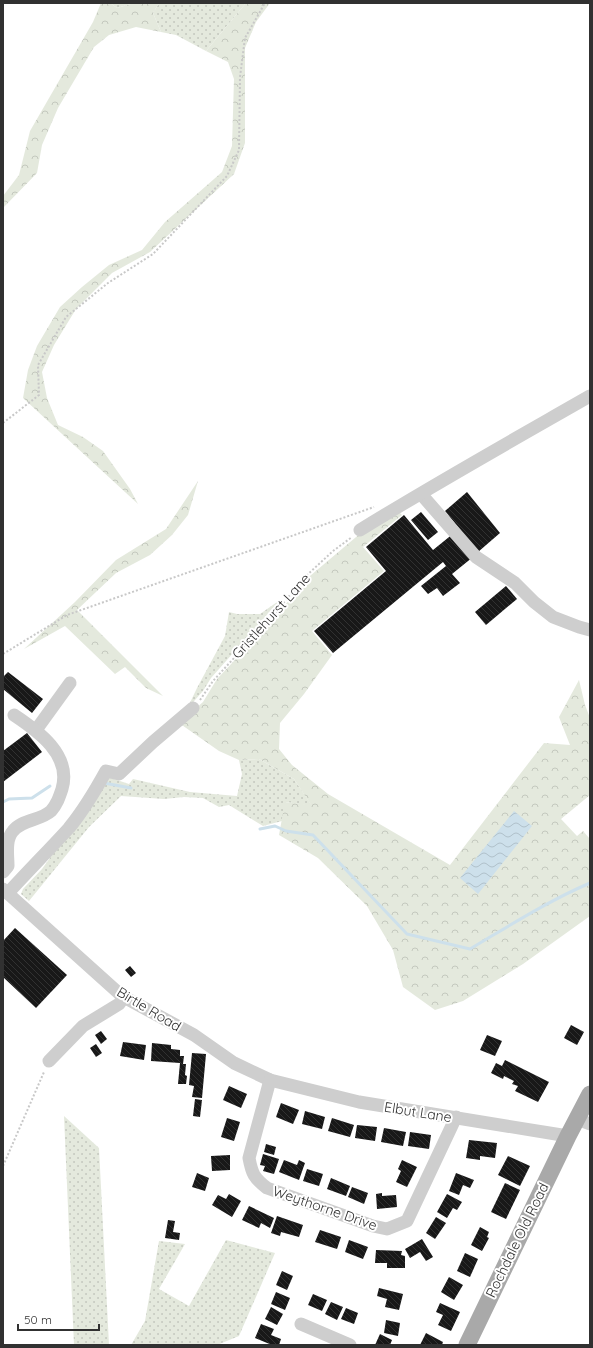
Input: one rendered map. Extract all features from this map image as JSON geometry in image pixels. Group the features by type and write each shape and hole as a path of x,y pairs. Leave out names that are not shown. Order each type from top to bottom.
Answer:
{"main road":[{"name":"Rochdale Old Road","path":"467,1345 568,1136 583,1122 590,1094"}],"street":[{"path":"360,530 456,472 590,396"},
{"path":"421,494 476,557 515,583 534,602 553,617 590,630"},
{"path":"36,730 70,683"},
{"path":"6,891 69,827 101,781 106,771 119,774 153,742 193,708"},
{"path":"3,872 8,866 8,843 14,830 20,824 42,817 50,811 58,803 64,783 61,762 55,751 45,738 36,730 14,715"},
{"name":"Birtle Road","path":"6,891 124,997 194,1035 234,1063 270,1080"},
{"path":"48,1061 83,1026 119,1004 124,997"},
{"name":"Weythorne Drive","path":"270,1080 249,1158 252,1171 259,1182 274,1191 373,1226 387,1229 408,1220 456,1118"},
{"name":"Elbut Lane","path":"270,1080 359,1102 568,1136"},
{"path":"301,1324 350,1345"}],"path":[{"path":"3,423 39,395 38,366 66,317 108,283 153,254 227,176 239,150 240,77 245,38 265,3"},
{"path":"3,654 67,615 380,505"},
{"name":"Gristlehurst Lane","path":"193,708 213,681 275,613 306,576 333,551 360,530"},
{"path":"3,1166 48,1061"}],"green space":[{"path":"101,3 110,3 117,8 134,3 159,3 153,13 161,32 136,27 109,35 94,47 58,108 42,145 37,173 3,208 3,196 19,175 30,131 93,22"},
{"path":"110,3 134,3 117,8"},
{"path":"159,3 246,3 206,51 176,35 161,32 153,13"},
{"path":"246,3 270,3 256,22 245,48 245,143 234,174 150,252 112,273 76,309 54,345 42,372 47,398 58,425 83,437 103,451 130,489 138,504 23,398 28,370 37,346 60,307 109,265 142,250 165,222 222,172 232,146 234,79 228,62 206,51"},
{"path":"198,481 188,515 172,535 150,555 116,573 77,610 163,696 146,688 125,667 115,674 65,626 24,649 75,602 116,560 166,529"},
{"path":"398,511 402,515 363,547 384,571 312,631 332,655 304,694 280,723 279,749 292,765 328,794 450,865 544,743 570,745 559,717 579,680 590,718 590,795 561,819 577,836 583,831 590,839 590,916 523,964 463,1001 435,1010 403,987 393,950 367,906 318,858 279,835 285,802 311,805 294,779 259,759 239,760 219,751 179,723 203,702 217,679 278,614 304,581 362,532"},
{"path":"280,600 211,678 203,691 187,709 225,636 229,612 237,614 260,614"},
{"path":"259,759 294,779 312,806 286,802 282,821 263,826 229,805 219,807 203,798 184,797 164,799 121,796 89,827 29,901 21,894 23,889 42,869 108,777 129,784 133,779 190,792 237,796 242,774 239,760"},
{"path":"64,1116 99,1148 109,1345 74,1345"},
{"path":"226,1240 275,1253 239,1336 217,1345 131,1345 145,1321 159,1241 185,1244 159,1289 189,1306"}],"water":[{"path":"514,811 532,826 478,894 460,878"}],"building":[{"path":"467,492 500,533 478,552 445,511"},
{"path":"421,512 438,532 428,540 411,520"},
{"path":"404,515 433,550 454,533 473,557 452,574 460,583 443,596 437,588 428,594 421,586 446,566 443,562 333,653 314,631 386,571 366,547"},
{"path":"506,586 517,599 486,625 475,612"},
{"path":"8,672 43,699 32,713 3,689 3,677"},
{"path":"27,733 42,752 3,782 3,751"},
{"path":"15,928 67,975 36,1008 3,977 3,941"},
{"path":"130,966 136,973 131,977 125,970"},
{"path":"571,1025 584,1032 577,1045 564,1038"},
{"path":"101,1031 107,1039 101,1044 95,1035"},
{"path":"487,1035 502,1041 495,1056 480,1050"},
{"path":"123,1042 146,1045 144,1060 120,1056"},
{"path":"152,1043 171,1045 171,1049 180,1050 180,1056 184,1056 183,1064 186,1064 186,1084 178,1084 180,1063 151,1061"},
{"path":"96,1044 102,1053 96,1057 90,1048"},
{"path":"192,1053 206,1054 202,1098 192,1097 194,1086 189,1085"},
{"path":"505,1060 549,1082 538,1102 515,1091 518,1086 512,1084 514,1081 504,1076 503,1079 491,1073 496,1063 502,1066"},
{"path":"229,1086 247,1094 241,1108 223,1100"},
{"path":"195,1099 202,1100 200,1117 193,1116"},
{"path":"281,1103 299,1110 293,1124 276,1117"},
{"path":"305,1111 325,1117 322,1129 302,1124"},
{"path":"227,1118 240,1122 234,1141 221,1137"},
{"path":"332,1118 354,1125 350,1137 328,1131"},
{"path":"357,1125 377,1127 375,1141 355,1138"},
{"path":"384,1128 406,1132 403,1146 381,1142"},
{"path":"410,1132 431,1135 429,1149 408,1146"},
{"path":"469,1140 497,1143 495,1158 480,1156 480,1160 466,1158"},
{"path":"266,1144 276,1147 274,1155 264,1152"},
{"path":"263,1154 279,1159 274,1174 263,1171 265,1166 260,1165"},
{"path":"230,1155 230,1170 212,1171 211,1156"},
{"path":"508,1156 530,1166 520,1186 498,1175"},
{"path":"284,1160 297,1165 299,1160 305,1163 299,1180 279,1172"},
{"path":"402,1160 417,1167 407,1187 396,1182 401,1171 398,1169"},
{"path":"307,1169 323,1174 319,1186 303,1181"},
{"path":"197,1173 209,1178 205,1191 192,1187"},
{"path":"456,1173 474,1180 470,1188 463,1185 459,1195 449,1191"},
{"path":"331,1178 350,1186 346,1196 327,1189"},
{"path":"505,1183 520,1190 506,1219 491,1212"},
{"path":"352,1187 368,1193 364,1204 348,1197"},
{"path":"382,1193 382,1196 396,1195 397,1207 377,1209 376,1194"},
{"path":"229,1194 241,1201 232,1217 212,1205 218,1195 226,1199"},
{"path":"447,1194 462,1202 457,1210 453,1208 447,1218 437,1212"},
{"path":"249,1206 274,1218 270,1228 261,1223 259,1228 242,1220"},
{"path":"277,1216 303,1225 299,1237 281,1232 280,1236 271,1233"},
{"path":"436,1217 446,1223 435,1239 426,1233"},
{"path":"168,1220 175,1221 173,1232 180,1233 179,1240 165,1238"},
{"path":"480,1227 489,1232 487,1237 489,1238 482,1251 471,1245"},
{"path":"320,1230 341,1237 337,1249 315,1242"},
{"path":"422,1239 433,1257 426,1261 420,1252 410,1258 405,1249"},
{"path":"349,1240 368,1247 363,1259 345,1252"},
{"path":"376,1250 402,1251 401,1255 405,1256 405,1268 387,1268 387,1263 375,1263"},
{"path":"465,1253 478,1259 470,1277 457,1271"},
{"path":"282,1271 293,1276 287,1290 276,1285"},
{"path":"449,1277 463,1285 454,1300 441,1292"},
{"path":"379,1288 403,1294 399,1310 385,1307 387,1299 377,1296"},
{"path":"276,1292 290,1298 285,1310 271,1304"},
{"path":"313,1294 327,1300 322,1311 308,1305"},
{"path":"331,1302 343,1307 337,1320 325,1314"},
{"path":"440,1303 460,1312 451,1331 438,1325 443,1315 436,1312"},
{"path":"271,1307 283,1314 277,1325 265,1319"},
{"path":"346,1308 358,1313 354,1324 341,1319"},
{"path":"386,1320 400,1323 398,1336 384,1333"},
{"path":"261,1324 274,1329 271,1335 281,1339 279,1345 272,1345 255,1338"},
{"path":"426,1333 443,1342 442,1345 420,1345"},
{"path":"380,1334 392,1340 390,1345 375,1345"}],"waterway":[{"path":"104,783 131,788"},
{"path":"3,802 9,799 32,798 50,786"},
{"path":"260,829 275,826 286,831 313,835 407,934 470,949 544,906 590,883"}]}
